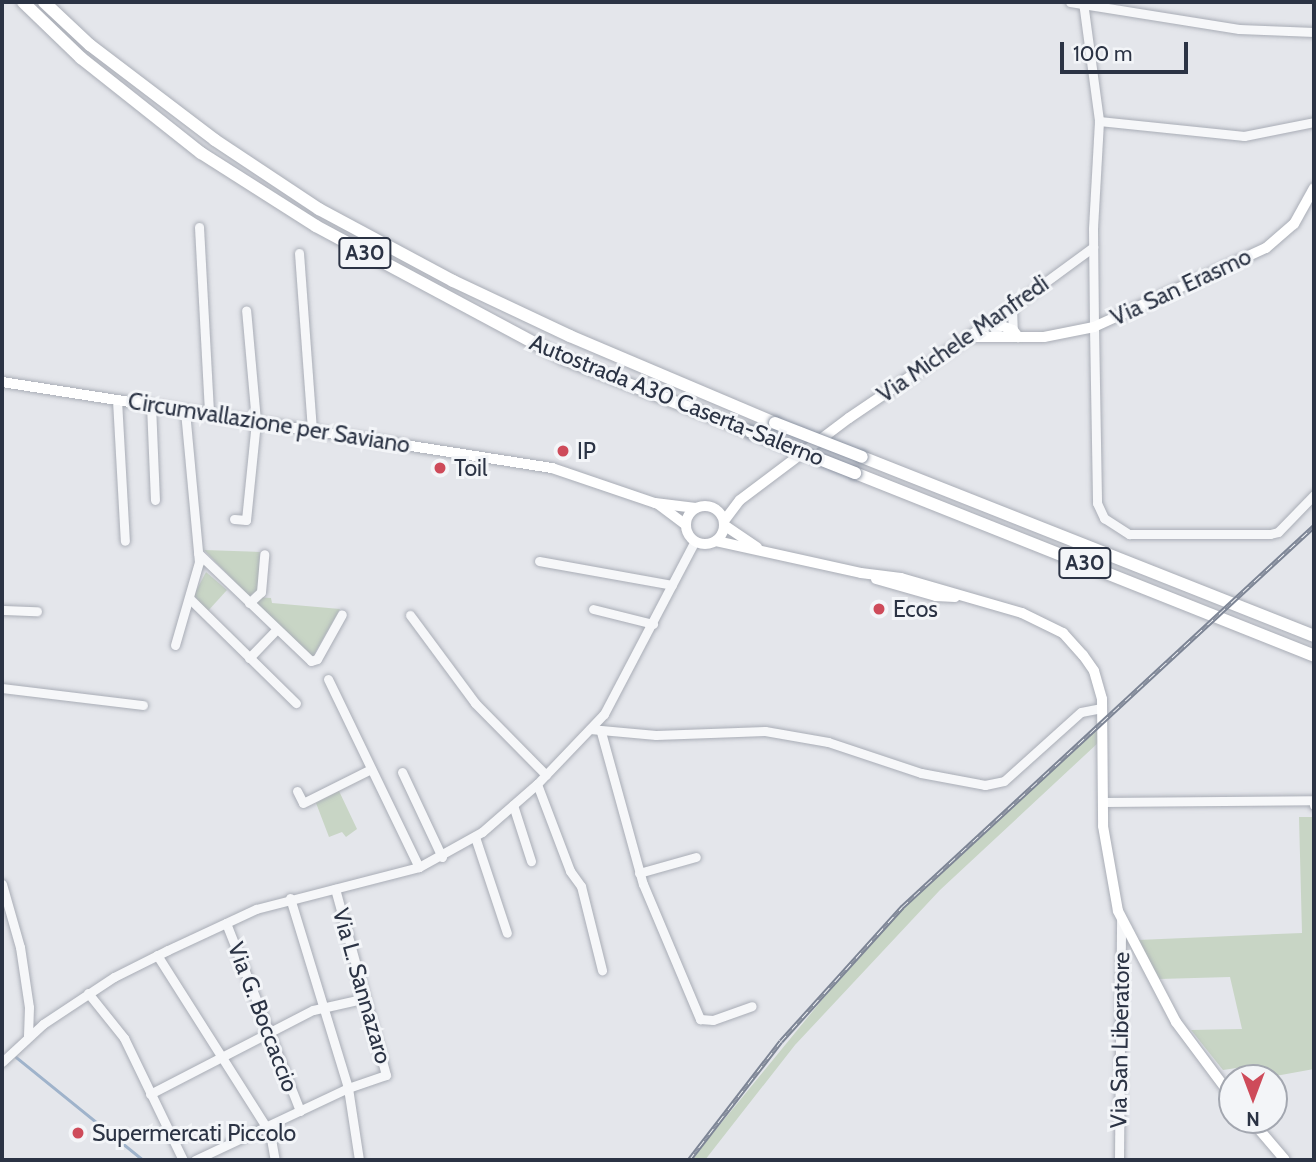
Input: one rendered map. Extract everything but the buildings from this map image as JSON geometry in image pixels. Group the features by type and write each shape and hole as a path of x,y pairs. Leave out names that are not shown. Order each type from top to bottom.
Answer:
{"highway":[{"name":"Autostrada A30 Caserta-Salerno","path":"23,2 81,58 201,153 316,226 564,359 1314,656"},
{"name":"Autostrada A30 Caserta-Salerno","path":"44,2 90,45 204,131 319,209 453,281 570,336 775,423 1314,636"}],"main road":[{"name":"Via San Erasmo","path":"971,337 1094,327 1266,248 1294,224 1314,188"},
{"name":"Via San Erasmo","path":"991,322 1016,333"},
{"name":"Via Michele Manfredi","path":"740,500 832,430 991,322"},
{"name":"Circumvallazione per Saviano","path":"2,382 552,468 656,503 696,508"},
{"path":"740,500 696,508 685,525 695,541 716,541 867,575 901,578 1022,613 1063,633 1094,671 1102,704 1106,854 1121,920 1176,1022 1218,1078"},
{"path":"716,541 724,523 740,500"},
{"name":"Circumvallazione per Saviano","path":"656,503 685,525"},
{"path":"713,507 724,523 766,551"},
{"path":"1263,1134 1285,1160"}],"street":[{"path":"1070,2 1239,29 1314,32"},
{"path":"1082,3 1099,121 1093,247 1094,327 1097,503 1104,518 1129,534 1270,534 1278,532 1314,495"},
{"path":"1099,121 1244,136 1314,122"},
{"path":"199,227 209,414"},
{"name":"Via Michele Manfredi","path":"991,322 1093,247"},
{"path":"299,253 312,430"},
{"path":"1012,306 1016,333"},
{"path":"234,519 246,520 256,421 246,310"},
{"path":"991,322 999,336"},
{"path":"117,400 125,541"},
{"path":"151,405 155,500"},
{"path":"175,645 189,598 198,553 185,411"},
{"path":"3,1060 27,1036 88,993 158,955 226,923 290,898 419,867 475,836 537,784 604,714 695,541"},
{"path":"198,553 315,662 342,614"},
{"path":"249,603 261,592 264,554"},
{"path":"539,561 672,585"},
{"path":"189,598 296,704"},
{"path":"593,609 653,624"},
{"path":"2,610 37,611"},
{"path":"410,615 475,703 546,775"},
{"path":"249,658 277,629"},
{"path":"328,679 419,867"},
{"path":"2,688 143,705"},
{"path":"590,729 601,732 765,731 828,742 921,773 985,785 1004,781 1081,712 1102,704"},
{"path":"601,732 639,873 700,1019 713,1020 752,1006"},
{"path":"297,791 303,803 371,769"},
{"path":"401,772 442,856"},
{"path":"537,784 570,872 581,886 602,970"},
{"path":"1103,802 1314,800 1314,805"},
{"path":"513,805 531,862"},
{"path":"475,836 508,933"},
{"path":"639,873 696,857"},
{"path":"2,884 20,947 29,1007 27,1036"},
{"name":"Via L. Sannazaro","path":"195,1160 348,1088 386,1074 362,999 335,889"},
{"path":"290,898 326,1007 348,1088 359,1160"},
{"name":"Via San Liberatore","path":"1119,1160 1121,920"},
{"name":"Via G. Boccaccio","path":"226,923 300,1111"},
{"path":"158,955 191,1002 263,1128 270,1133 275,1160"},
{"path":"88,993 124,1038 183,1160"},
{"path":"150,1094 326,1007 362,999"},
{"path":"29,1007 43,1024"}],"green space":[{"path":"204,550 260,552 258,590 249,596"},
{"path":"206,572 227,590 207,612 194,595"},
{"path":"258,597 271,598 272,603 340,609 312,658 254,601"},
{"path":"1099,727 1099,742 940,890 795,1045 705,1160 691,1160 844,973 904,908"},
{"path":"339,791 357,829 346,837 342,832 329,837 316,803"},
{"path":"1299,817 1314,817 1314,1069 1288,1074 1288,1064 1218,1064 1191,1030 1242,1029 1230,977 1159,979 1138,940 1302,933"}],"waterway":[{"path":"16,1057 143,1160"}],"railway":[{"path":"689,1160 781,1041 902,907 1314,526"}],"place":[{"name":"IP","path":"563,451"},
{"name":"Toil","path":"440,468"},
{"name":"Ecos","path":"879,609"},
{"name":"Supermercati Piccolo","path":"78,1133"}]}
